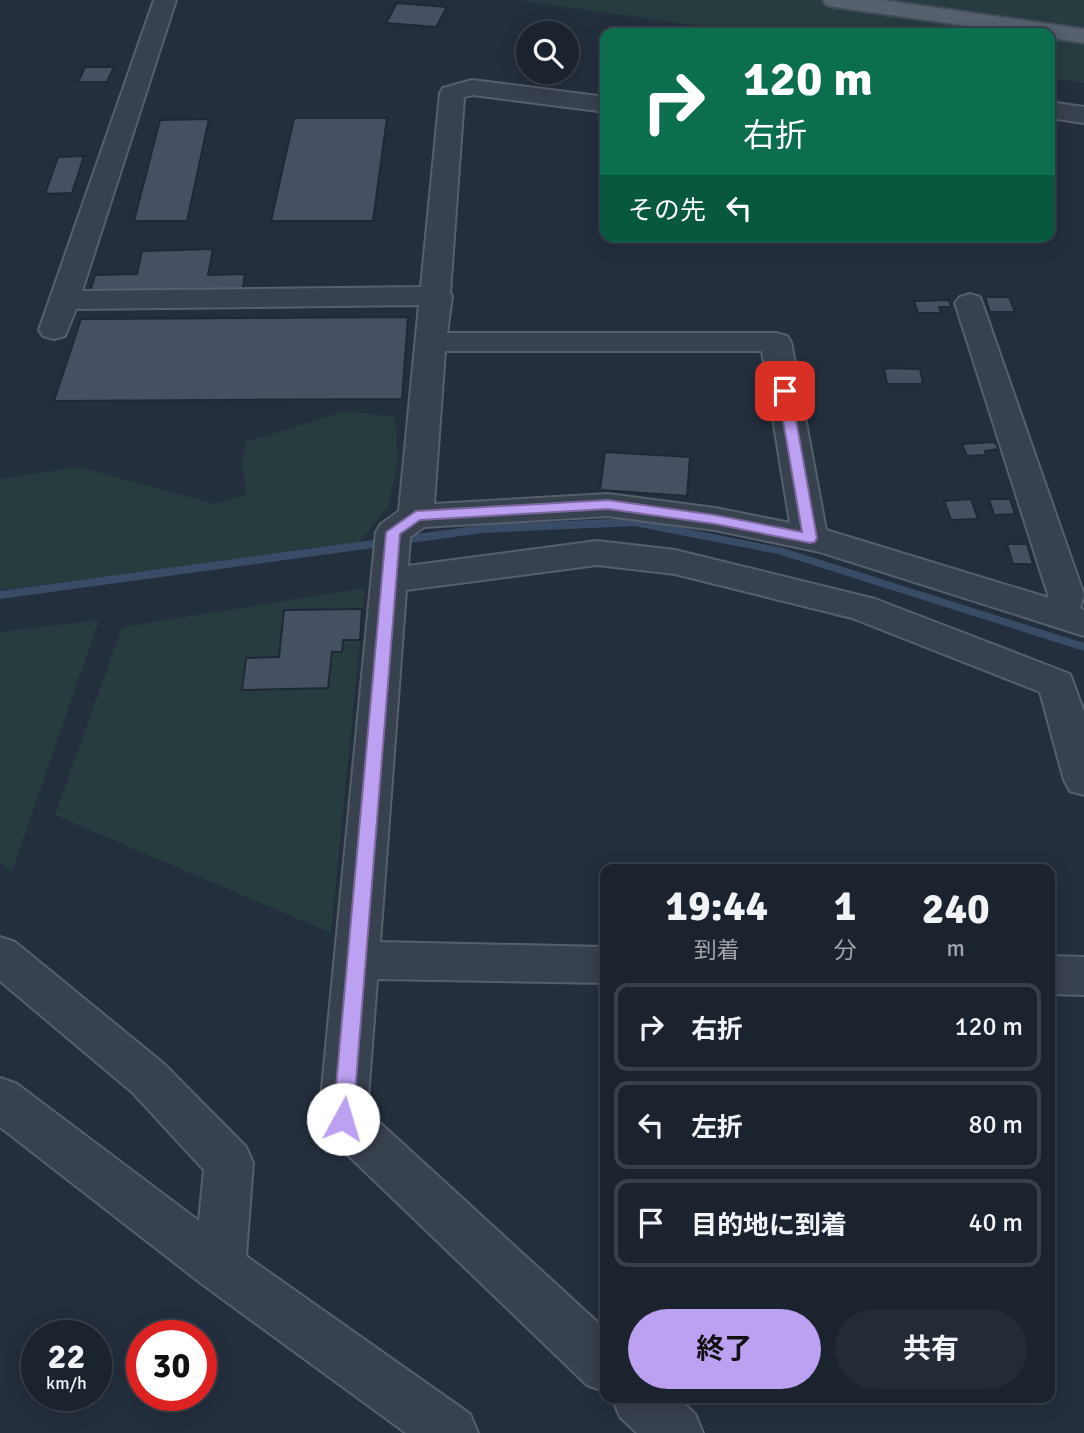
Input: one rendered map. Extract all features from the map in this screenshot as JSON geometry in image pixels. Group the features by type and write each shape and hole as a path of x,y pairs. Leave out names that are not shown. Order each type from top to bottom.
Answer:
{"main road":[{"path":"834,0 1028,28"},
{"path":"1055,32 1084,36"}],"street":[{"path":"54,330 165,0"},
{"path":"416,516 437,296 452,93 472,87 600,104"},
{"path":"1055,111 1084,115"},
{"path":"64,300 437,296"},
{"path":"970,303 1072,619"},
{"path":"432,342 776,342 810,538"},
{"path":"600,1360 343,1119 393,532 416,516 608,505 715,519 810,538 993,592 1072,619"},
{"path":"389,580 597,553 675,562 862,608 1057,684 1084,780"},
{"path":"0,955 148,1078 229,1163 220,1267"},
{"path":"358,960 600,965"},
{"path":"1055,975 1084,976"},
{"path":"0,1099 220,1267 451,1433"},
{"path":"644,1403 676,1433"}],"green space":[{"path":"518,0 1084,0 1084,83 1055,79 1055,28 711,28"},
{"path":"345,411 395,417 398,459 388,507 356,546 0,590 0,479 79,467 215,504 247,494 241,465 246,442"},
{"path":"365,588 331,933 55,815 122,627"},
{"path":"99,620 12,871 0,863 0,632"}],"building":[{"path":"397,3 447,7 436,27 386,23"},
{"path":"85,67 114,67 107,82 78,82"},
{"path":"294,118 387,118 373,221 271,221"},
{"path":"209,119 187,221 134,221 160,120"},
{"path":"84,156 72,193 45,194 58,157"},
{"path":"213,249 208,275 245,274 242,293 89,296 95,275 137,274 142,251"},
{"path":"985,297 1009,297 1015,312 990,312"},
{"path":"949,300 951,307 939,307 941,313 918,313 914,301"},
{"path":"408,317 402,399 54,401 81,319"},
{"path":"884,368 920,369 923,384 887,384"},
{"path":"995,442 999,449 985,451 986,455 967,456 962,444"},
{"path":"605,452 690,457 687,496 600,490"},
{"path":"971,499 978,519 951,520 944,501"},
{"path":"989,499 1010,499 1015,514 994,515"},
{"path":"1007,544 1027,544 1033,564 1013,564"},
{"path":"362,609 360,640 343,640 342,652 332,652 328,688 242,690 246,658 279,657 284,610"}],"waterway":[{"path":"0,595 483,529 634,522 779,551 1084,647"}],"route":[{"path":"343,1119 393,532 416,516 608,505 715,519 810,538 785,391"}]}
